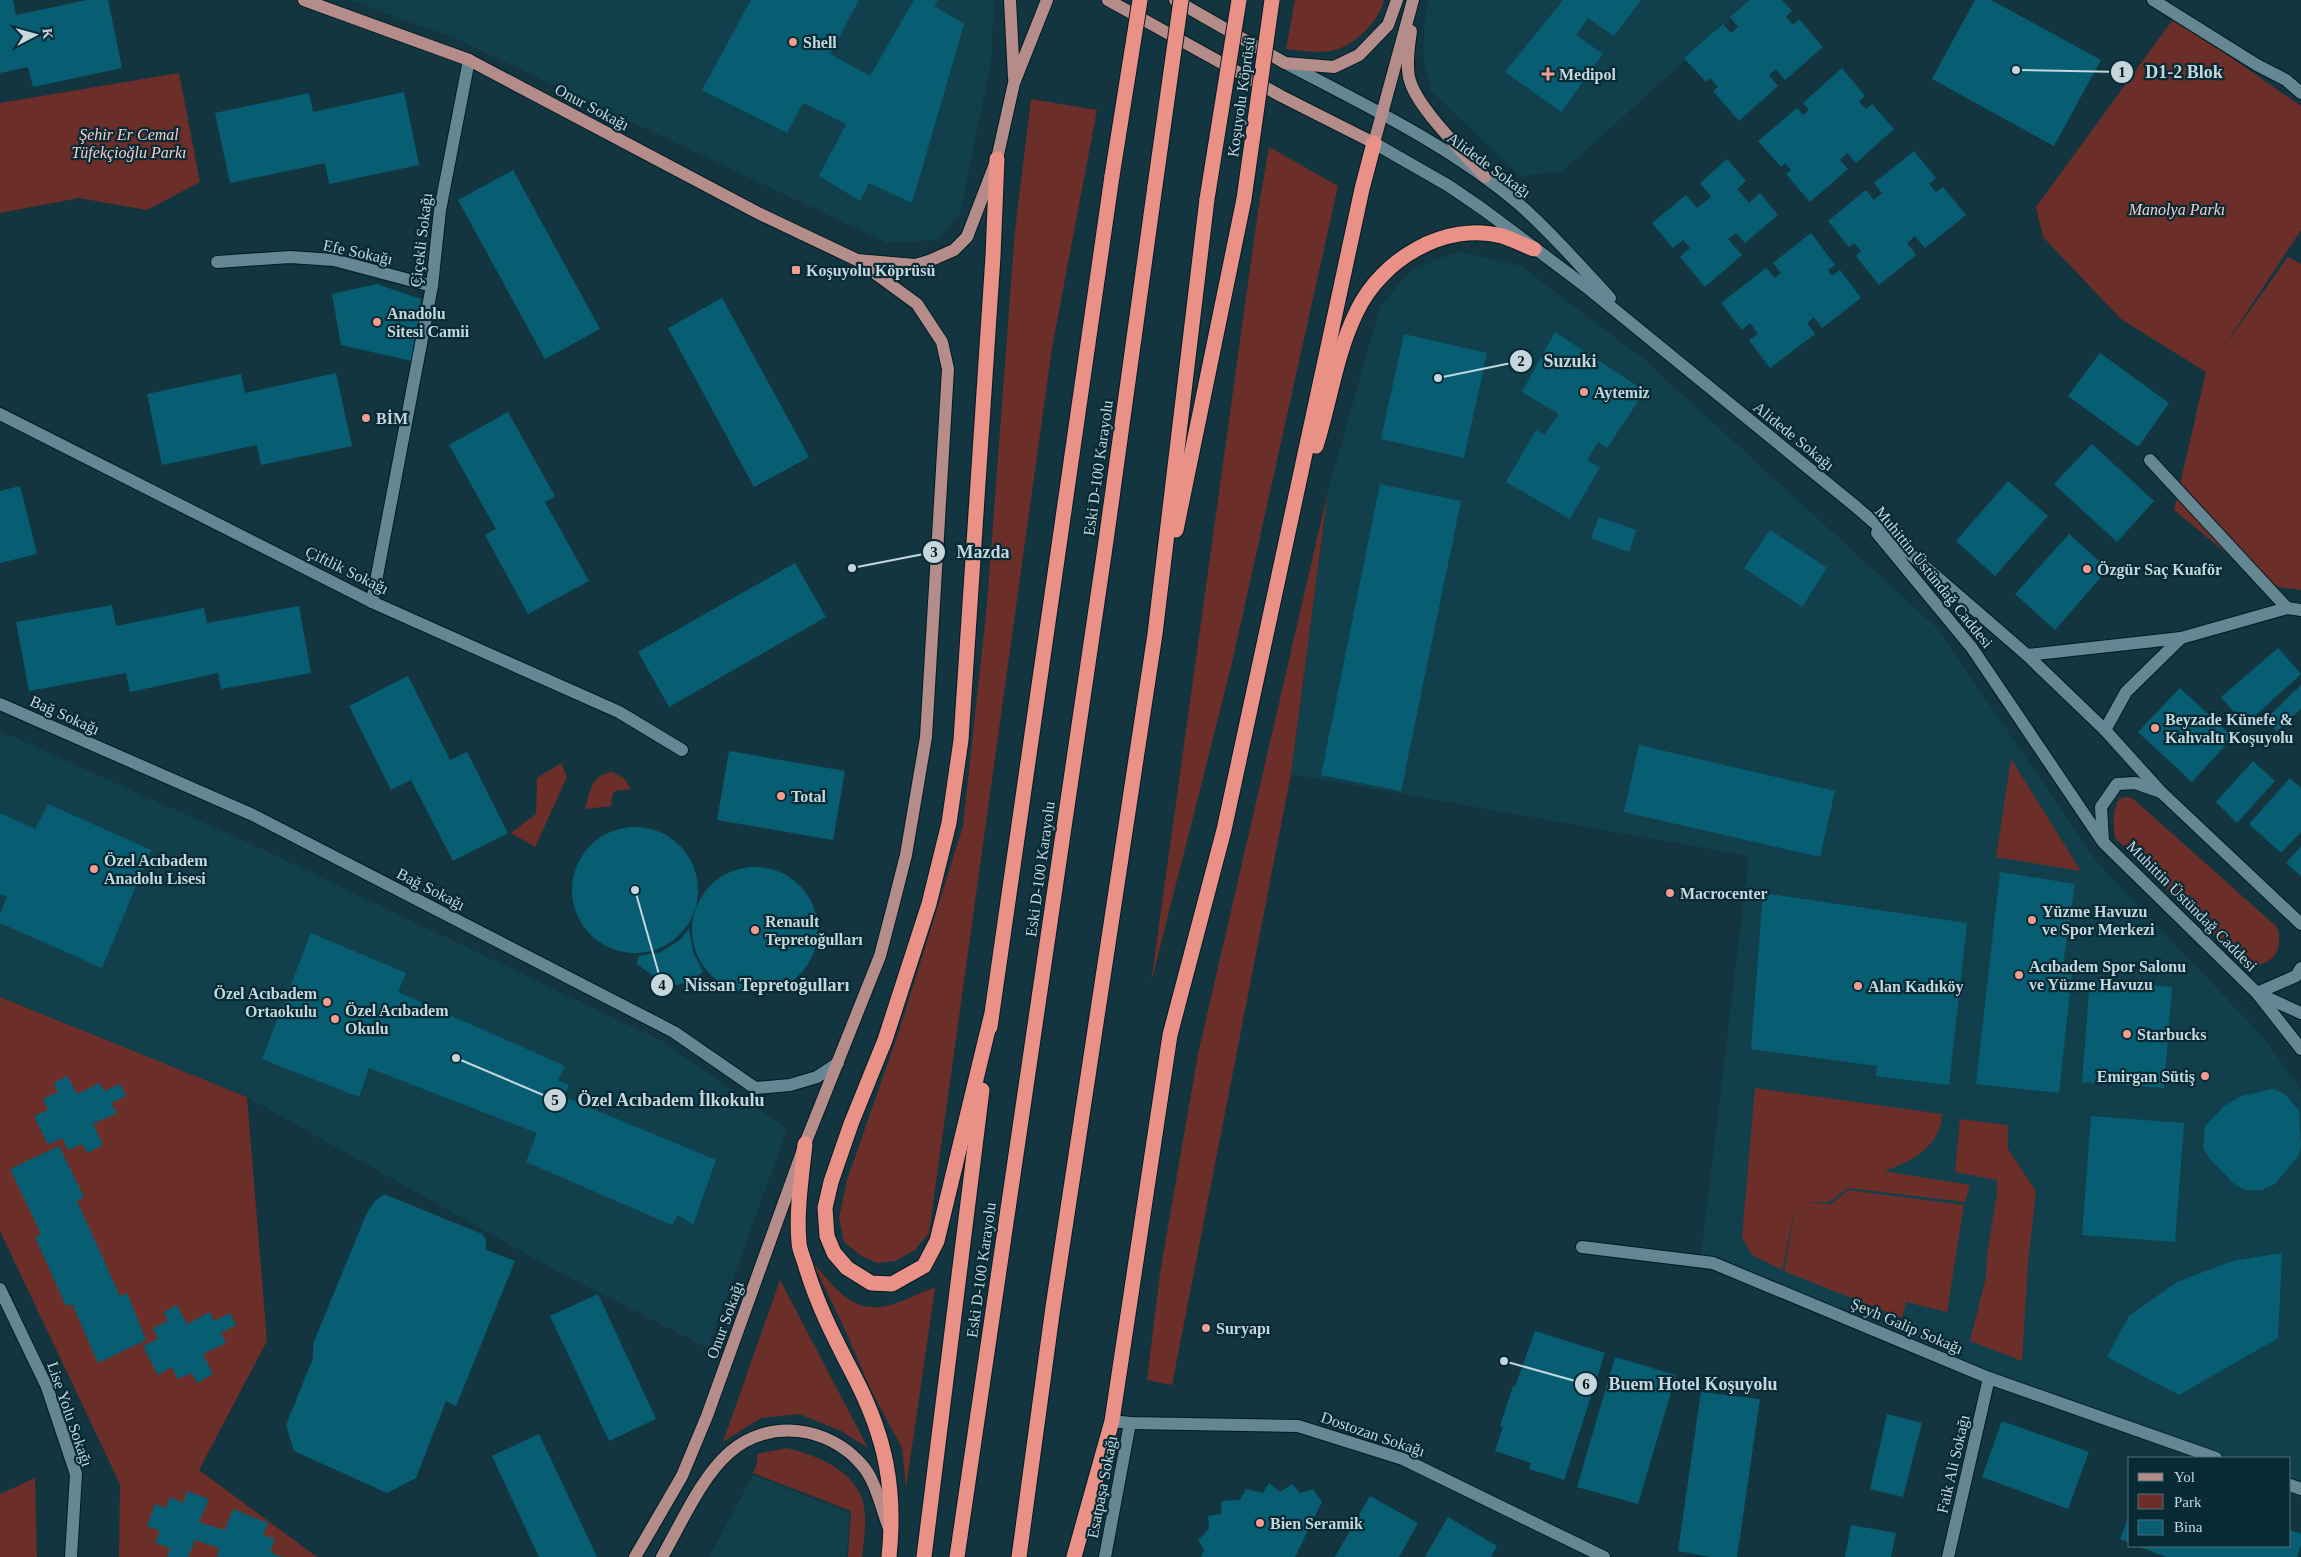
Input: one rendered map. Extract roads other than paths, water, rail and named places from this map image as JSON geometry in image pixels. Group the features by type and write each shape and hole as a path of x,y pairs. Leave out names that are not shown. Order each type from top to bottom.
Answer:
{"highway":[{"path":"924,1557 991,1017 1112,176 1140,0"},
{"name":"Eski D-100 Karayolu","path":"957,1557 1106,541 1181,0"},
{"name":"Koşuyolu Köprüsü","path":"1155,634 1207,199 1239,0"},
{"name":"Koşuyolu Köprüsü","path":"1155,634 1244,200 1272,0"},
{"path":"1074,1557 1112,1421 1170,1035 1224,830 1362,189 1374,143"},
{"path":"991,1017 937,1241 924,1266 892,1284 871,1283 847,1268 834,1253 826,1236 826,1208 831,1182 851,1124 885,1040 918,940 949,823 961,740 993,256 997,159"},
{"path":"1286,546 1323,425 1345,338 1357,310 1370,289 1394,264 1416,249 1442,238 1472,234 1501,236 1534,249"},
{"path":"1019,1557 1053,1307 1155,634"},
{"path":"805,1144 800,1195 799,1242 811,1286 828,1327 856,1380 875,1422 885,1451 890,1484 891,1535 889,1557"}],"main road":[{"name":"Onur Sokağı","path":"304,0 469,60 760,214 857,260 916,304 942,342 948,370 926,737 906,855 882,947 805,1144 707,1416 682,1476 635,1557"},
{"path":"1010,0 1014,83"},
{"path":"857,260 915,265 929,262 954,250 967,237 997,159 1014,83 1047,0"},
{"path":"1108,0 1281,96 1374,143 1414,0"},
{"path":"1175,0 1286,63 1334,67 1359,55 1388,25 1397,0"},
{"path":"1414,0 1409,49 1409,78 1412,86 1424,108 1485,177"},
{"path":"662,1557 704,1483 730,1452 755,1437 784,1429 808,1432 836,1443 862,1466 875,1490 891,1535"}],"street":[{"path":"2154,0 2257,65 2286,80 2301,93"},
{"name":"Çiçekli Sokağı","path":"372,602 432,286 440,210 469,60"},
{"name":"Alidede Sokağı","path":"1286,63 1381,114 1485,177 1521,206 1644,332"},
{"name":"Alidede Sokağı","path":"1374,143 1456,191 1484,210 1644,332 1750,422 1855,506"},
{"name":"Efe Sokağı","path":"217,262 290,257 334,260 432,286"},
{"name":"Çiftlik Sokağı","path":"0,414 372,602 619,712 682,750"},
{"path":"2150,460 2287,608"},
{"name":"Muhittin Üstündağ Caddesi","path":"1855,506 2027,655 2106,730 2161,792 2299,924"},
{"name":"Muhittin Üstündağ Caddesi","path":"1855,506 1972,648 2103,842 2257,993 2301,1049"},
{"path":"2027,655 2181,638 2287,608 2301,610"},
{"path":"2106,730 2126,692 2181,638"},
{"name":"Bağ Sokağı","path":"0,704 253,815 674,1032 755,1088 790,1085 817,1077 838,1063"},
{"name":"Muhittin Üstündağ Caddesi","path":"2103,842 2101,807 2117,784 2135,784 2161,792"},
{"name":"Muhittin Üstündağ Caddesi","path":"2257,993 2296,976 2301,968"},
{"name":"Muhittin Üstündağ Caddesi","path":"2257,993 2301,1013"},
{"name":"Şeyh Galip Sokağı","path":"1582,1247 1713,1263 1989,1378 2213,1457"},
{"name":"Lise Yolu Sokağı","path":"0,1289 47,1387 76,1474 71,1557"},
{"name":"Faik Ali Sokağı","path":"1948,1557 1989,1378"},
{"name":"Dostozan Sokağı","path":"1112,1421 1130,1423 1298,1426 1403,1459 1604,1557"},
{"name":"Esatpaşa Sokağı","path":"1105,1557 1130,1423"}],"place":[{"name":"Shell","path":"793,42"},
{"name":"D1-2 Blok","path":"2016,70"},
{"name":"Medipol","path":"1548,74"},
{"name":"Koşuyolu Köprüsü","path":"796,270"},
{"name":"Anadolu Sitesi Camii","path":"377,322"},
{"name":"Suzuki","path":"1438,378"},
{"name":"Aytemiz","path":"1584,392"},
{"name":"BİM","path":"366,418"},
{"name":"Mazda","path":"852,568"},
{"name":"Özgür Saç Kuaför","path":"2087,569"},
{"name":"Beyzade Künefe & Kahvaltı Koşuyolu","path":"2155,728"},
{"name":"Total","path":"781,796"},
{"name":"Özel Acıbadem Anadolu Lisesi","path":"94,869"},
{"name":"Nissan Tepretoğulları","path":"635,890"},
{"name":"Macrocenter","path":"1670,893"},
{"name":"Yüzme Havuzu ve Spor Merkezi","path":"2032,920"},
{"name":"Renault Tepretoğulları","path":"755,930"},
{"name":"Acıbadem Spor Salonu ve Yüzme Havuzu","path":"2019,975"},
{"name":"Alan Kadıköy","path":"1858,986"},
{"name":"Özel Acıbadem Ortaokulu","path":"327,1002"},
{"name":"Özel Acıbadem Okulu","path":"335,1019"},
{"name":"Starbucks","path":"2127,1034"},
{"name":"Özel Acıbadem İlkokulu","path":"456,1058"},
{"name":"Emirgan Sütiş","path":"2205,1076"},
{"name":"Suryapı","path":"1206,1328"},
{"name":"Buem Hotel Koşuyolu","path":"1504,1361"},
{"name":"Bien Seramik","path":"1260,1523"}],"park label":[{"name":"Şehir Er Cemal Tüfekçioğlu Parkı","path":"129,143"},
{"name":"Manolya Parkı","path":"2177,209"}]}
